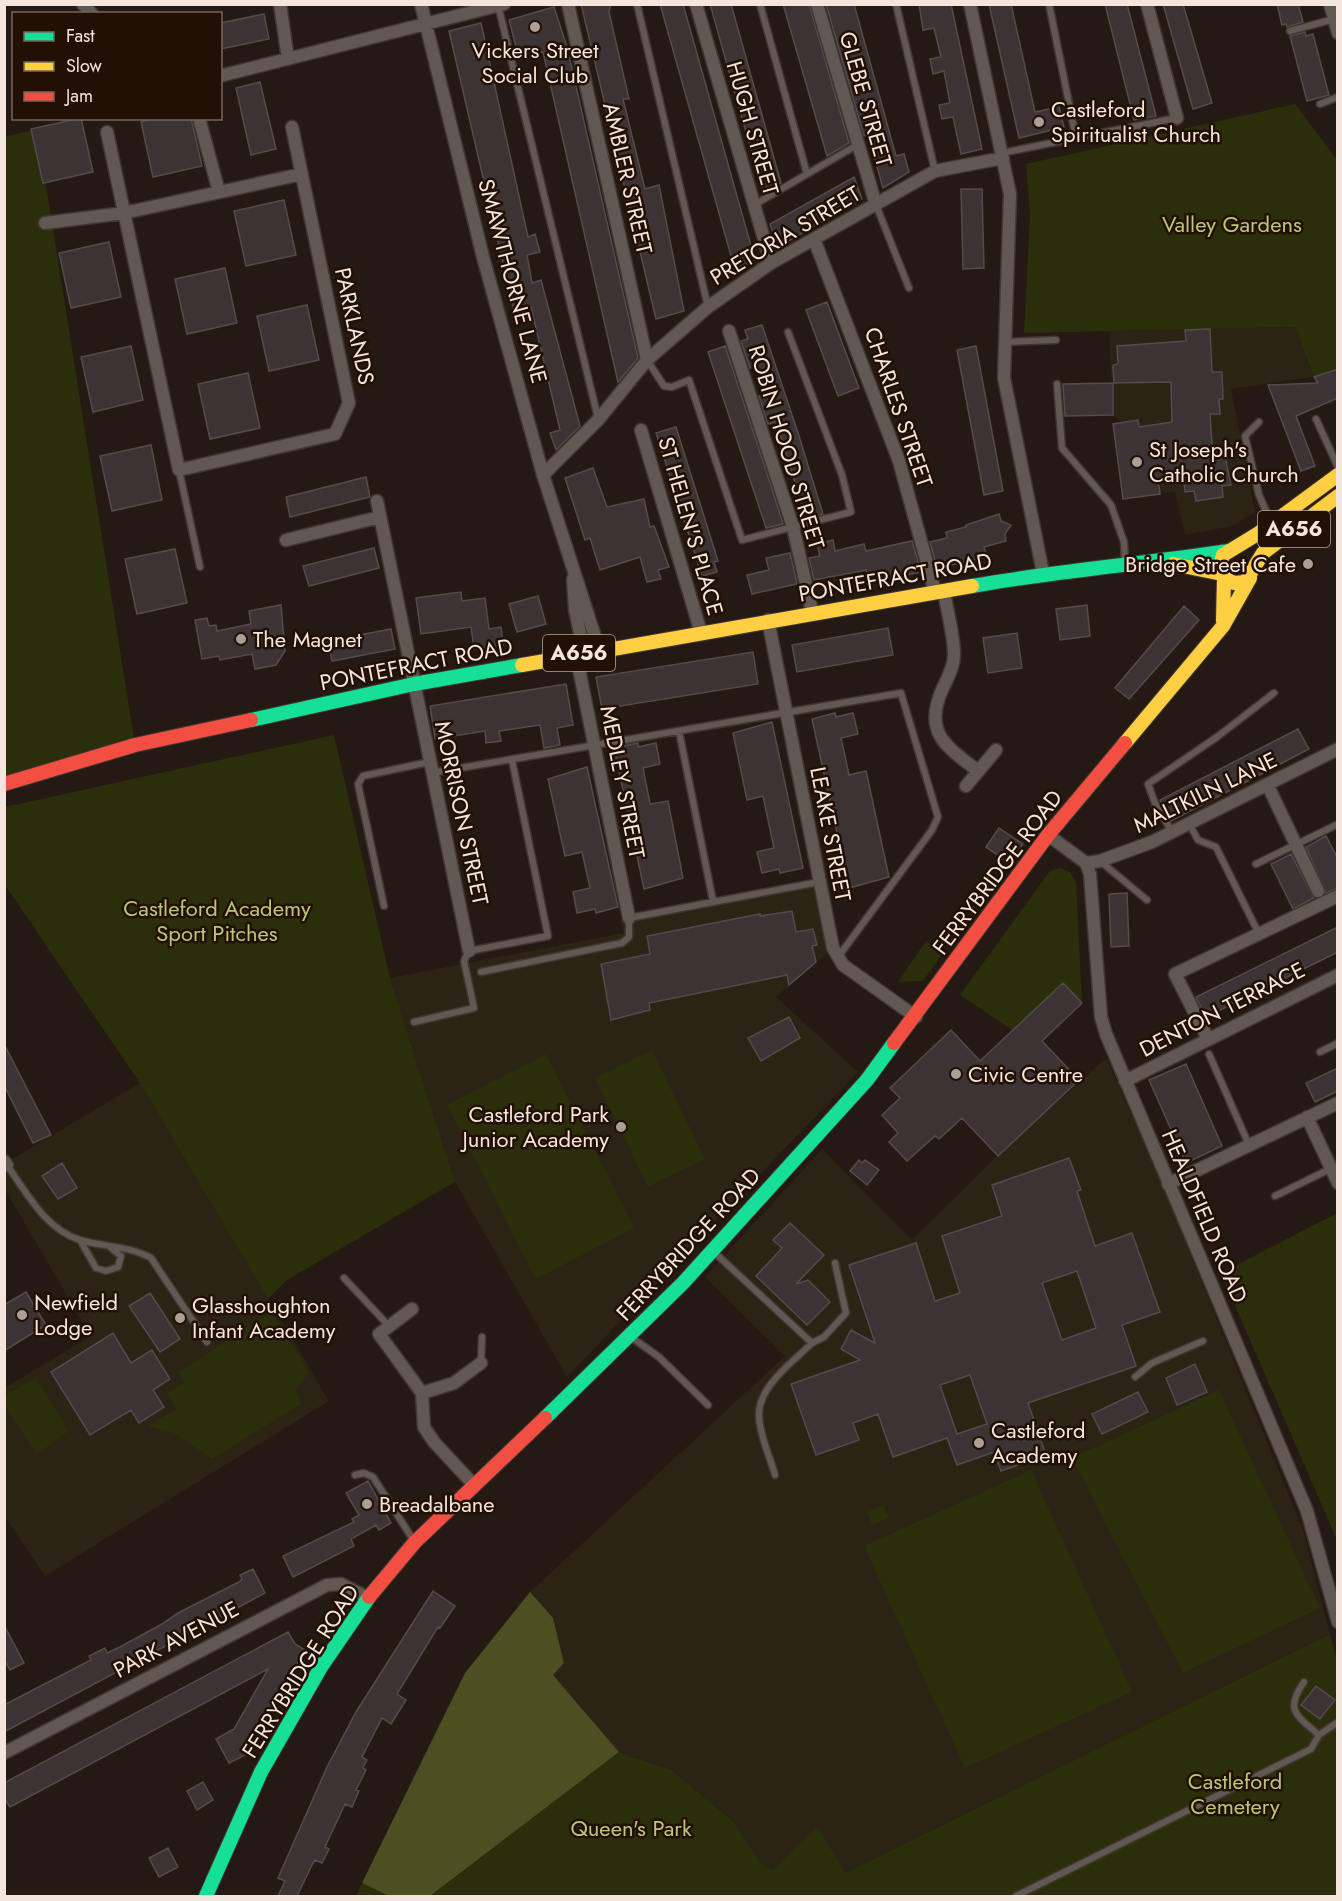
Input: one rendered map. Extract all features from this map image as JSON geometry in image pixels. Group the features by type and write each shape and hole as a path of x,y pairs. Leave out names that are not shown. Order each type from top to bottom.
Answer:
{"street":[{"path":"280,4 288,59"},
{"name":"SMAWTHORNE LANE","path":"422,4 483,257 543,475 599,650"},
{"name":"AMBLER STREET","path":"568,4 647,360"},
{"name":"HUGH STREET","path":"696,4 771,263"},
{"name":"GLEBE STREET","path":"817,4 876,206"},
{"path":"970,4 1010,194 1004,378 1043,573"},
{"path":"1147,4 1177,118"},
{"path":"1330,4 1338,33"},
{"path":"222,76 500,5"},
{"path":"200,120 219,192"},
{"name":"PARKLANDS","path":"179,470 334,434 349,403 292,127"},
{"path":"107,132 179,470"},
{"name":"PRETORIA STREET","path":"543,475 598,420 647,360 708,307 771,263 876,206 934,171 1003,156"},
{"path":"45,223 124,213 302,174"},
{"name":"CHARLES STREET","path":"814,239 899,461 940,592 954,656 934,711 935,726 950,749 978,771"},
{"name":"ROBIN HOOD STREET","path":"729,330 793,527 812,612"},
{"name":"ST HELEN'S PLACE","path":"640,430 701,633"},
{"name":"A656","path":"1338,475 1232,550 1221,560 1223,576 1234,583 1242,583 1252,572 1263,553 1338,496"},
{"path":"1338,486 1338,496"},
{"path":"1313,493 1329,490 1338,496"},
{"name":"MORRISON STREET","path":"377,501 469,951"},
{"path":"286,540 380,517"},
{"name":"PONTEFRACT ROAD","path":"4,784 135,745 414,684 1043,573 1162,561 1232,550"},
{"name":"A656","path":"1232,550 1251,555 1252,572"},
{"name":"PONTEFRACT ROAD","path":"1162,561 1223,576"},
{"name":"SMAWTHORNE LANE","path":"572,565 580,653"},
{"name":"FERRYBRIDGE ROAD","path":"206,1896 261,1772 321,1668 368,1598 415,1542 473,1484 631,1336 867,1080 916,1017 1048,835 1223,626 1252,572"},
{"path":"1223,576 1223,626"},
{"name":"LEAKE STREET","path":"768,620 819,882 838,957"},
{"name":"MEDLEY STREET","path":"580,653 595,747 629,918"},
{"name":"MALTKILN LANE","path":"1086,863 1137,849 1190,825 1338,749"},
{"path":"966,786 996,750"},
{"path":"1268,786 1318,891"},
{"path":"1048,835 1086,863"},
{"name":"HEALDFIELD ROAD","path":"1086,863 1090,874 1101,1017 1125,1081 1307,1511 1338,1622"},
{"path":"1208,1039 1175,974 1338,896"},
{"path":"838,957 843,965 916,1017"},
{"name":"DENTON TERRACE","path":"1125,1081 1338,975"},
{"path":"1168,1184 1338,1102"},
{"path":"1307,1117 1334,1166 1338,1183"},
{"path":"412,1309 379,1334 422,1393 424,1427 434,1442 473,1484"},
{"path":"422,1393 454,1383 481,1363"},
{"name":"PARK AVENUE","path":"4,1753 327,1585 341,1584 368,1598"}],"lane":[{"path":"638,4 708,307"},
{"path":"760,4 807,174"},
{"path":"896,4 934,171"},
{"path":"1049,4 1076,138"},
{"path":"500,5 598,420"},
{"path":"1290,31 1334,19"},
{"path":"1320,104 1338,97"},
{"path":"1003,156 1076,138 1177,118"},
{"path":"753,206 857,145"},
{"path":"876,206 909,288"},
{"path":"647,360 664,386 672,387 689,380 742,540 851,512 842,475 788,332"},
{"path":"1006,342 1056,340"},
{"path":"1057,384 1062,448 1110,505 1124,542 1125,565"},
{"path":"1316,418 1338,467"},
{"path":"1259,422 1245,436 1259,495 1271,524"},
{"path":"179,470 200,567"},
{"path":"384,906 358,784 363,776 512,760 901,693 938,817 932,830 838,957"},
{"path":"1173,832 1155,803 1148,784 1217,738 1274,693"},
{"path":"679,731 713,901"},
{"path":"414,1022 474,1008 464,961 469,951 548,936 512,760"},
{"path":"1190,825 1198,840 1216,848 1259,934"},
{"path":"1256,864 1336,825"},
{"path":"1100,861 1147,900"},
{"path":"481,972 622,944 629,937 629,918 819,882"},
{"path":"1320,1052 1338,1043"},
{"path":"1209,1054 1249,1145"},
{"path":"6,1163 50,1223 64,1233 80,1240 137,1250 151,1258 207,1342"},
{"path":"1275,1196 1334,1166"},
{"path":"80,1240 96,1268 106,1271 118,1267 121,1256 105,1244"},
{"path":"712,1250 812,1343"},
{"path":"775,1476 759,1417 760,1403 779,1376 812,1343 824,1337 846,1313 835,1263"},
{"path":"344,1278 388,1325"},
{"path":"481,1363 482,1336"},
{"path":"631,1336 659,1357 708,1406"},
{"path":"1135,1377 1152,1363 1203,1341"},
{"path":"355,1475 364,1473 373,1477 415,1542"},
{"path":"1304,1682 1293,1703 1295,1714 1319,1735"},
{"path":"1016,1896 1311,1749 1319,1735 1338,1722"}],"shaded area":[{"path":"1295,327 1314,377 1231,389 1255,512 1232,526 1185,535 1175,491 1160,494 1150,425 1139,427 1138,420 1122,422 1113,415 1109,331"},
{"name":"Castleford Park Junior Academy","path":"819,882 833,948 776,997 858,1072 567,1377 455,1182 390,978 623,933 621,920"},
{"name":"Castleford Academy","path":"1106,1058 1152,1160 1303,1530 1330,1634 845,1873 774,1870 763,1866 734,1822 672,1770 619,1752 553,1675 564,1663 553,1618 530,1592 785,1356 705,1277 822,1149 912,1240 995,1158"},
{"name":"Glasshoughton Infant Academy","path":"140,1083 329,1401 45,1576 5,1517 5,1388 91,1336 5,1190 4,1164"}],"green space":[{"name":"Valley Gardens","path":"1295,104 1337,160 1337,369 1314,377 1295,327 1024,333 1030,216 1026,164"},
{"path":"37,129 135,745 4,784 4,137"},
{"name":"Castleford Academy Sport Pitches","path":"334,735 390,978 455,1182 287,1280 268,1299 140,1083 5,885 5,807"},
{"path":"1060,868 1070,872 1076,882 1082,1003 1063,983 1012,1030 960,995 1050,871"},
{"path":"926,941 943,953 923,981 898,982"},
{"path":"652,1050 705,1159 648,1187 595,1078"},
{"path":"546,1054 634,1228 536,1279 447,1105"},
{"path":"1337,1213 1337,1540 1221,1273"},
{"path":"271,1311 309,1373 296,1389 301,1404 212,1459 174,1433 147,1426 177,1409 167,1393 185,1382 178,1373"},
{"path":"36,1378 69,1431 37,1454 5,1406 5,1395"},
{"path":"1219,1390 1320,1608 1183,1673 1072,1458"},
{"path":"1031,1470 1132,1692 965,1768 864,1546"},
{"path":"884,1505 889,1518 872,1525 867,1512"},
{"path":"530,1592 553,1618 564,1663 553,1675 619,1752 430,1896 389,1896 362,1883 465,1673"},
{"name":"Castleford Cemetery","path":"1330,1634 1337,1660 1337,1896 430,1896 619,1752 672,1770 734,1822 763,1866 774,1870 818,1827 845,1873"},
{"path":"362,1883 389,1896 356,1896"}],"building":[{"path":"581,4 611,4 609,12 629,99 623,99 645,189 659,185 684,311 656,319"},
{"path":"660,4 683,4 755,260 735,270"},
{"path":"710,4 731,4 781,183 763,193"},
{"path":"783,4 809,4 849,143 827,156"},
{"path":"826,4 854,4 896,156 904,154 909,172 883,188 868,134 864,136"},
{"path":"919,4 951,4 982,149 961,154 953,117 942,119 939,105 950,103 944,71 933,74 930,59 941,57 934,28 923,30"},
{"path":"989,4 1011,4 1035,112 1059,107 1064,127 1019,138"},
{"path":"1105,4 1127,4 1156,116 1134,120"},
{"path":"1163,4 1183,4 1212,103 1193,109"},
{"path":"1277,4 1298,4 1303,22 1287,27 1286,24 1282,25"},
{"path":"554,7 567,47 638,358 618,382 543,52 519,58 509,20"},
{"path":"264,14 269,39 222,49 222,23"},
{"path":"481,23 528,237 535,234 540,252 527,255 532,283 541,280 580,426 556,450 550,433 560,430 531,307 514,311 449,31"},
{"path":"1305,32 1306,36 1313,34 1329,95 1307,101 1290,36"},
{"path":"260,82 276,149 251,155 236,88"},
{"path":"81,120 93,172 43,183 31,129"},
{"path":"191,120 202,166 153,177 141,122"},
{"path":"854,177 862,199 778,247 770,224"},
{"path":"961,189 982,189 984,268 963,269"},
{"path":"284,200 296,255 246,266 234,211"},
{"path":"109,242 121,297 71,308 59,253"},
{"path":"225,268 237,323 187,334 175,279"},
{"path":"827,302 859,388 838,396 806,310"},
{"path":"307,305 319,360 269,371 257,316"},
{"path":"762,325 823,514 806,518 776,422 768,424 759,396 766,394 757,366 750,368 741,341 748,339 745,330"},
{"path":"1210,329 1212,372 1222,372 1223,399 1219,399 1220,414 1210,414 1213,458 1225,456 1231,485 1222,486 1223,497 1196,501 1194,491 1185,492 1183,475 1158,478 1160,494 1123,499 1113,424 1138,420 1139,427 1172,422 1171,382 1114,383 1113,365 1118,364 1117,346 1186,341 1185,330"},
{"path":"131,346 143,400 93,412 81,357"},
{"path":"725,346 783,524 766,528 708,352"},
{"path":"976,346 1003,491 984,495 957,350"},
{"path":"1338,369 1338,398 1296,416 1315,466 1301,471 1268,385 1318,383 1314,377"},
{"path":"248,373 260,428 210,439 198,384"},
{"path":"1113,383 1113,415 1065,416 1063,384"},
{"path":"676,427 718,561 714,562 717,572 702,576 656,433"},
{"path":"151,445 162,500 112,511 100,456"},
{"path":"593,468 607,507 644,499 650,527 654,526 669,567 658,570 661,579 647,582 640,557 600,570 590,538 585,540 565,478"},
{"path":"366,477 370,497 290,517 286,497"},
{"path":"999,514 1001,521 1011,525 1005,534 1006,541 984,547 987,557 937,568 930,542 947,538 946,532"},
{"path":"833,540 835,551 864,544 866,551 912,541 921,572 869,583 866,570 814,580 809,558 820,556 817,544"},
{"path":"374,548 379,568 309,586 303,566"},
{"path":"175,549 187,603 137,614 125,559"},
{"path":"790,553 797,584 752,594 747,575 769,570 766,558"},
{"path":"461,592 462,601 485,598 489,629 501,627 503,645 474,649 471,627 421,634 416,598"},
{"path":"538,596 546,624 517,632 509,604"},
{"name":"The Magnet","path":"281,605 285,651 276,665 255,669 252,654 220,660 219,656 202,659 195,620 207,618 209,626 216,625 217,631 251,624 249,611"},
{"path":"1087,605 1090,636 1060,640 1056,609"},
{"path":"1184,606 1199,620 1129,699 1115,688"},
{"path":"888,628 893,655 797,672 792,645"},
{"path":"391,629 395,649 332,661 328,641"},
{"path":"1017,633 1022,668 988,673 983,638"},
{"path":"753,652 758,684 602,709 596,677"},
{"path":"566,684 573,725 557,728 560,745 544,748 540,725 499,731 501,741 486,743 485,731 435,739 430,706"},
{"path":"835,713 836,717 853,713 858,734 841,738 849,775 866,771 889,877 849,888 812,719"},
{"path":"772,722 803,868 780,873 779,869 762,873 757,852 774,848 763,796 747,800 733,733"},
{"path":"1298,729 1309,749 1171,821 1160,800"},
{"path":"638,743 638,747 656,743 660,764 643,768 650,804 668,801 683,878 644,889 614,748"},
{"path":"587,767 618,907 596,913 595,909 577,913 573,892 590,888 582,852 565,856 548,779"},
{"path":"999,828 1023,844 1010,864 986,847"},
{"path":"1326,836 1338,859 1338,888 1326,893 1306,847"},
{"path":"1291,854 1314,898 1293,909 1271,864"},
{"path":"1127,893 1129,946 1111,947 1109,894"},
{"path":"792,911 796,932 813,929 817,945 812,946 816,962 789,985 787,975 649,1003 650,1010 611,1020 601,964 650,954 647,936 760,914 760,916"},
{"path":"1338,927 1338,952 1206,1017 1196,997"},
{"name":"Civic Centre","path":"1063,983 1082,1003 1042,1041 1079,1080 998,1156 962,1118 939,1139 935,1136 907,1161 889,1142 898,1133 882,1115 900,1098 890,1088 951,1030 980,1061"},
{"path":"789,1017 800,1038 761,1061 748,1038"},
{"path":"4,1044 51,1135 33,1143 4,1085"},
{"path":"1186,1064 1222,1146 1186,1163 1149,1080"},
{"path":"1338,1068 1338,1091 1315,1102 1306,1083"},
{"path":"1069,1158 1081,1190 1077,1191 1095,1246 1132,1233 1160,1312 1122,1325 1136,1366 1028,1403 1046,1455 1001,1471 994,1452 957,1465 947,1438 893,1457 878,1414 853,1423 859,1440 816,1455 791,1384 860,1360 841,1349 851,1330 875,1343 849,1265 916,1243 935,1301 960,1293 942,1236 1002,1216 992,1185","holes":["1077,1271 1096,1328 1062,1340 1042,1283","970,1375 987,1424 957,1434 940,1385"]},
{"path":"859,1160 862,1163 865,1160 879,1170 867,1185 850,1171"},
{"path":"62,1163 77,1188 58,1199 42,1176"},
{"path":"790,1223 824,1255 796,1284 808,1280 830,1302 807,1325 756,1276 782,1248 773,1240"},
{"name":"Newfield Lodge","path":"26,1292 46,1325 4,1351 4,1305"},
{"path":"150,1293 180,1339 160,1352 129,1306"},
{"path":"113,1333 131,1363 152,1350 170,1379 153,1390 164,1407 139,1423 131,1410 90,1435 51,1372"},
{"path":"1195,1364 1207,1392 1177,1405 1166,1378"},
{"path":"1138,1392 1148,1412 1102,1434 1092,1414"},
{"path":"368,1481 391,1523 379,1530 376,1525 351,1539 354,1546 293,1577 283,1556 354,1522 352,1519 359,1515 346,1493"},
{"path":"253,1569 265,1593 4,1732 4,1705 91,1660 89,1656 105,1648 107,1653 120,1647 178,1613 239,1582 242,1579 240,1575"},
{"path":"433,1591 455,1606 440,1628 438,1627 397,1694 406,1700 391,1724 382,1718 362,1757 367,1760 363,1768 366,1770 356,1790 359,1791 352,1807 345,1804 325,1847 329,1849 322,1863 315,1860 297,1896 278,1896 285,1881 278,1878 327,1767 356,1712"},
{"path":"4,1625 24,1663 10,1670 4,1659"},
{"path":"288,1632 295,1644 305,1650 245,1755 229,1763 216,1739 234,1729 268,1669 10,1807 4,1798 4,1783"},
{"path":"1316,1686 1335,1700 1320,1719 1301,1705"},
{"path":"203,1782 213,1800 197,1810 187,1791"},
{"path":"168,1848 178,1867 159,1877 149,1858"}],"traffic: fast":[{"path":"972,586 1228,551"},
{"path":"251,720 414,684 522,665"},
{"path":"545,1418 683,1283 867,1080 894,1043"},
{"path":"206,1896 261,1772 321,1667 369,1597"}],"traffic: slow":[{"path":"1338,475 1259,533 1223,555 1220,566 1224,578 1234,583 1245,582 1263,553 1338,496"},
{"path":"1173,564 1222,574"},
{"path":"1223,621 1224,578"},
{"path":"1125,743 1223,626 1250,578"},
{"path":"522,665 972,586"}],"traffic: jam":[{"path":"4,784 135,745 251,720"},
{"path":"894,1043 1048,835 1125,743"},
{"path":"369,1597 415,1542 545,1418"}],"place":[{"name":"Vickers Street Social Club","path":"535,27"},
{"name":"Castleford Spiritualist Church","path":"1039,122"},
{"name":"St Joseph's Catholic Church","path":"1137,462"},
{"name":"Bridge Street Cafe","path":"1308,564"},
{"name":"The Magnet","path":"241,639"},
{"name":"Civic Centre","path":"956,1074"},
{"name":"Castleford Park Junior Academy","path":"621,1127"},
{"name":"Newfield Lodge","path":"22,1315"},
{"name":"Glasshoughton Infant Academy","path":"180,1318"},
{"name":"Castleford Academy","path":"979,1443"},
{"name":"Breadalbane","path":"367,1504"}],"park label":[{"name":"Queen's Park","path":"631,1828"}]}
